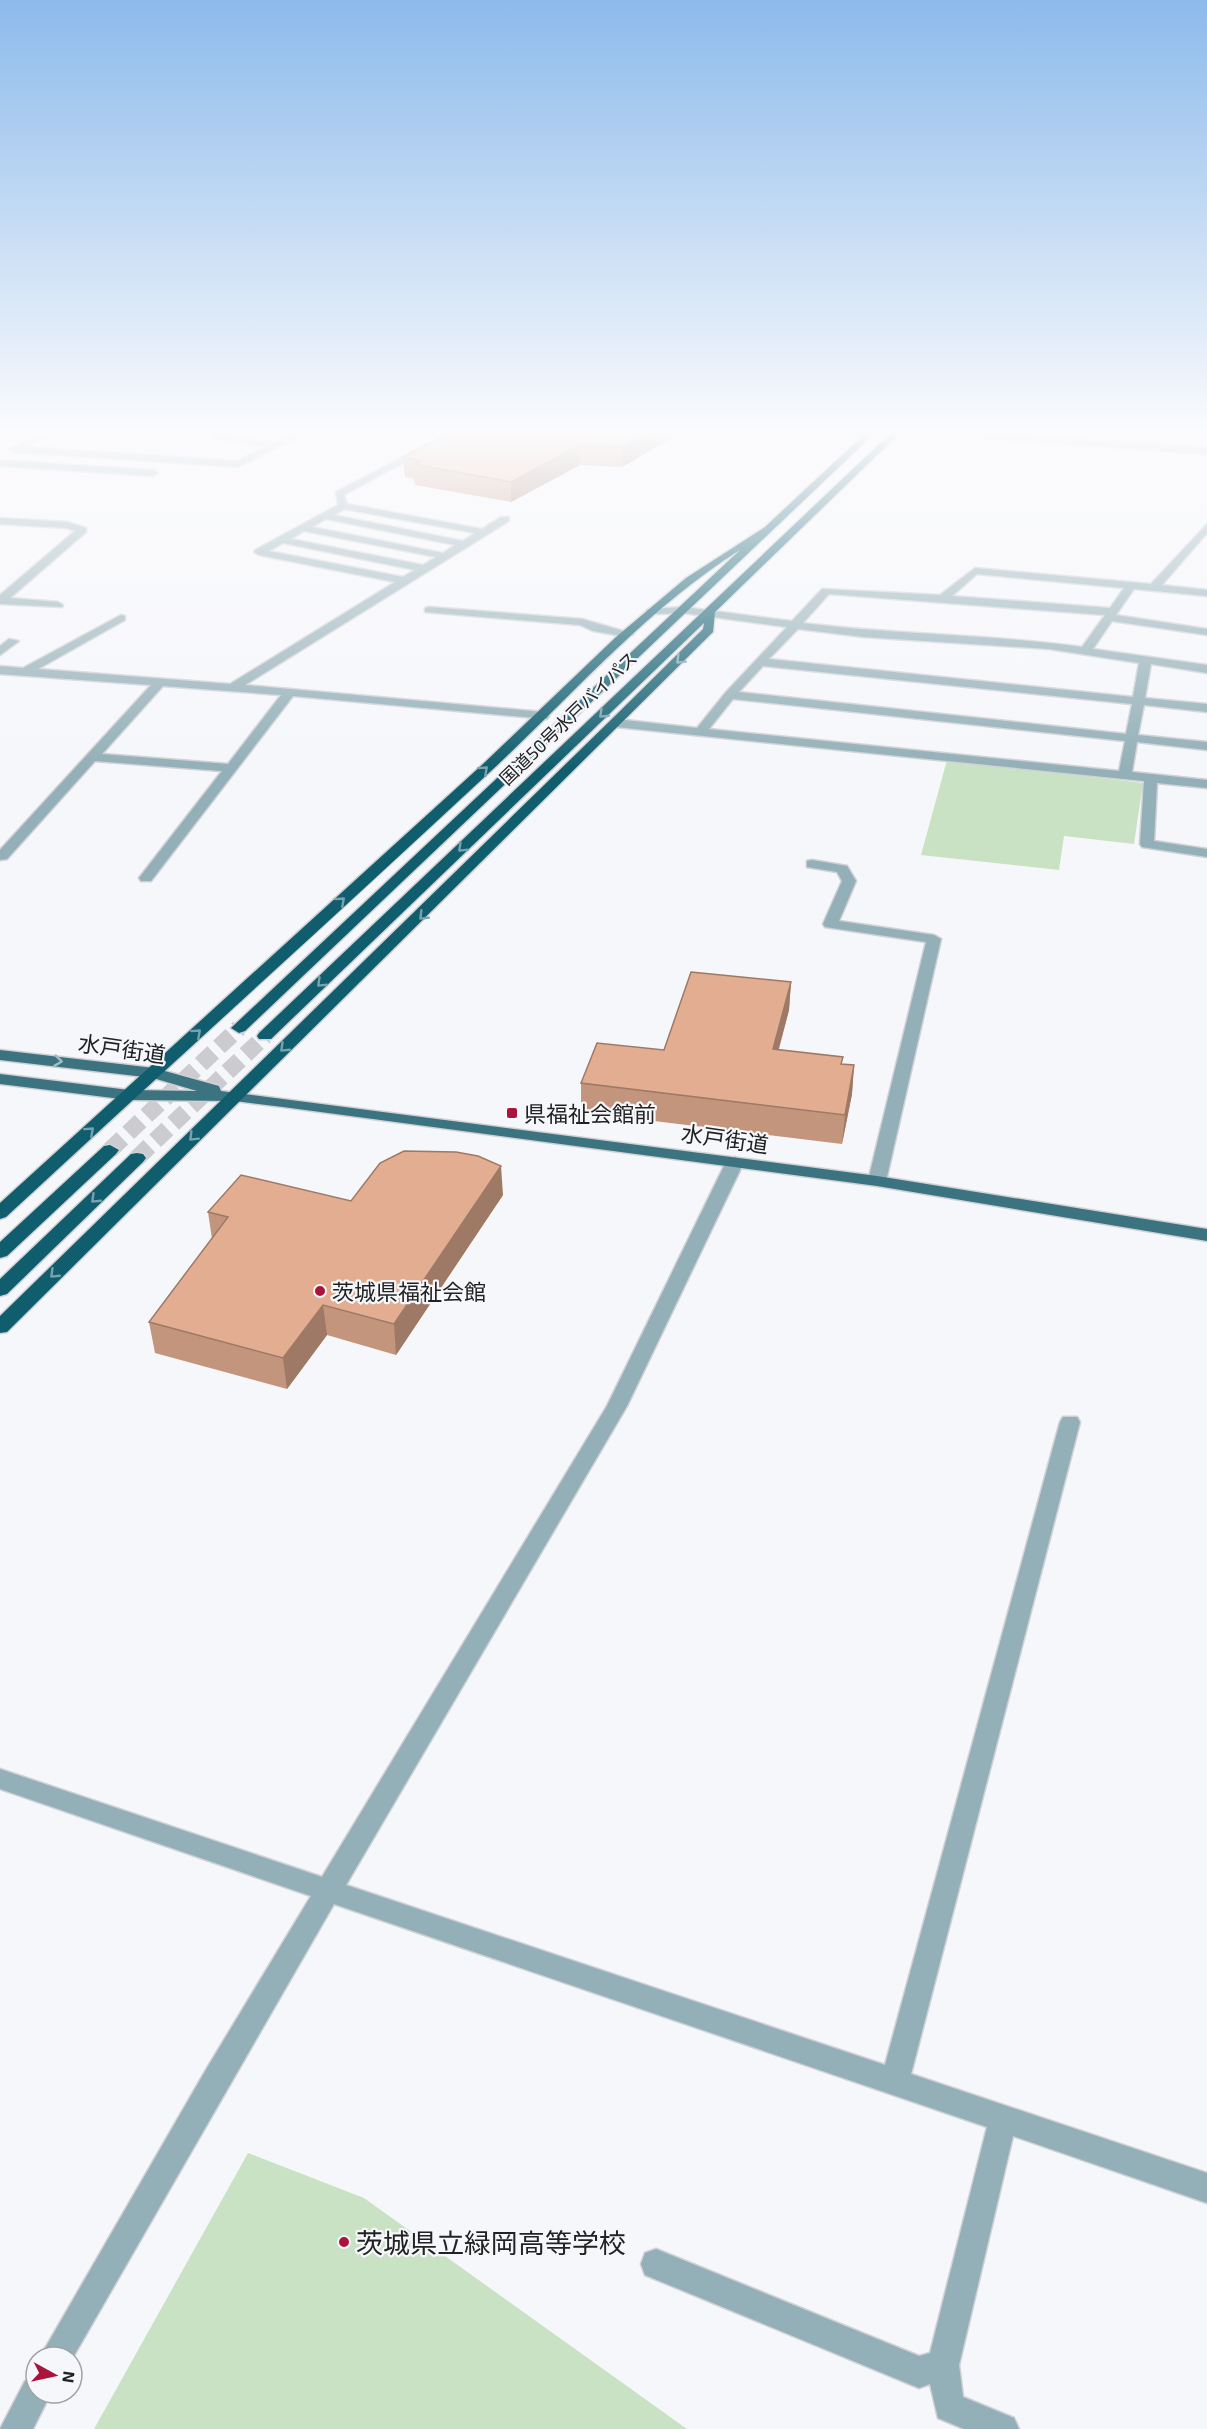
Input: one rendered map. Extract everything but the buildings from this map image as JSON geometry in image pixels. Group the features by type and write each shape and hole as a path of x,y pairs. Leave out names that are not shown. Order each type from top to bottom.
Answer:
{"highway":[{"path":"0,1213 543,717 651,611 728,552 743,543"},
{"name":"国道50号水戸バイパス","path":"239,1028 752,543"},
{"name":"国道50号水戸バイパス","path":"265,1036 782,543"},
{"path":"0,1328 235,1096 402,936 709,630 710,613"},
{"path":"0,1252 110,1150"},
{"path":"0,1290 137,1158"}],"main road":[{"name":"水戸街道","path":"0,1054 154,1073 235,1096"},
{"name":"水戸街道","path":"0,1079 129,1095 235,1096 877,1180 1207,1235"}],"street":[{"path":"1,601 67,543"},
{"path":"276,543 260,552 405,581"},
{"path":"299,543 425,569"},
{"path":"381,543 445,556"},
{"path":"1154,588 1192,543"},
{"path":"233,687 465,544"},
{"path":"943,598 975,571 1207,593"},
{"path":"1086,650 1131,586"},
{"path":"702,730 730,695 826,591 943,598 1111,614 1207,632"},
{"path":"1,601 58,605"},
{"path":"429,610 582,622 597,629 628,633"},
{"path":"651,611 683,610 794,627 1086,650 1207,669"},
{"path":"27,671 121,618"},
{"path":"0,652 13,641"},
{"path":"1125,775 1146,658"},
{"path":"761,662 1207,708"},
{"path":"0,670 233,687 543,717"},
{"path":"2,856 161,681"},
{"path":"146,878 290,692"},
{"path":"730,695 1207,746"},
{"path":"616,723 702,730 1207,784"},
{"path":"92,757 231,768"},
{"path":"1151,777 1146,844 1207,853"},
{"path":"812,864 842,869 849,880 830,924 934,939 877,1180"},
{"path":"63,2345 327,1891 616,1406 735,1162"},
{"path":"895,2081 1070,1422"},
{"path":"0,1779 1207,2188"},
{"path":"1003,2118 944,2365 949,2407 1003,2429"},
{"path":"656,2264 919,2372 944,2365"},
{"path":"15,2429 29,2405"}],"green space":[{"path":"947,760 1143,783 1134,844 1064,836 1059,870 921,855"},
{"path":"248,2153 364,2198 687,2429 94,2429"}],"tunnel":[{"path":"110,1150 239,1028"},
{"path":"137,1158 265,1036"}],"place":[{"name":"県福祉会館前","path":"512,1113"},
{"name":"茨城県福祉会館","path":"320,1291"},
{"name":"茨城県立緑岡高等学校","path":"344,2242"}]}
